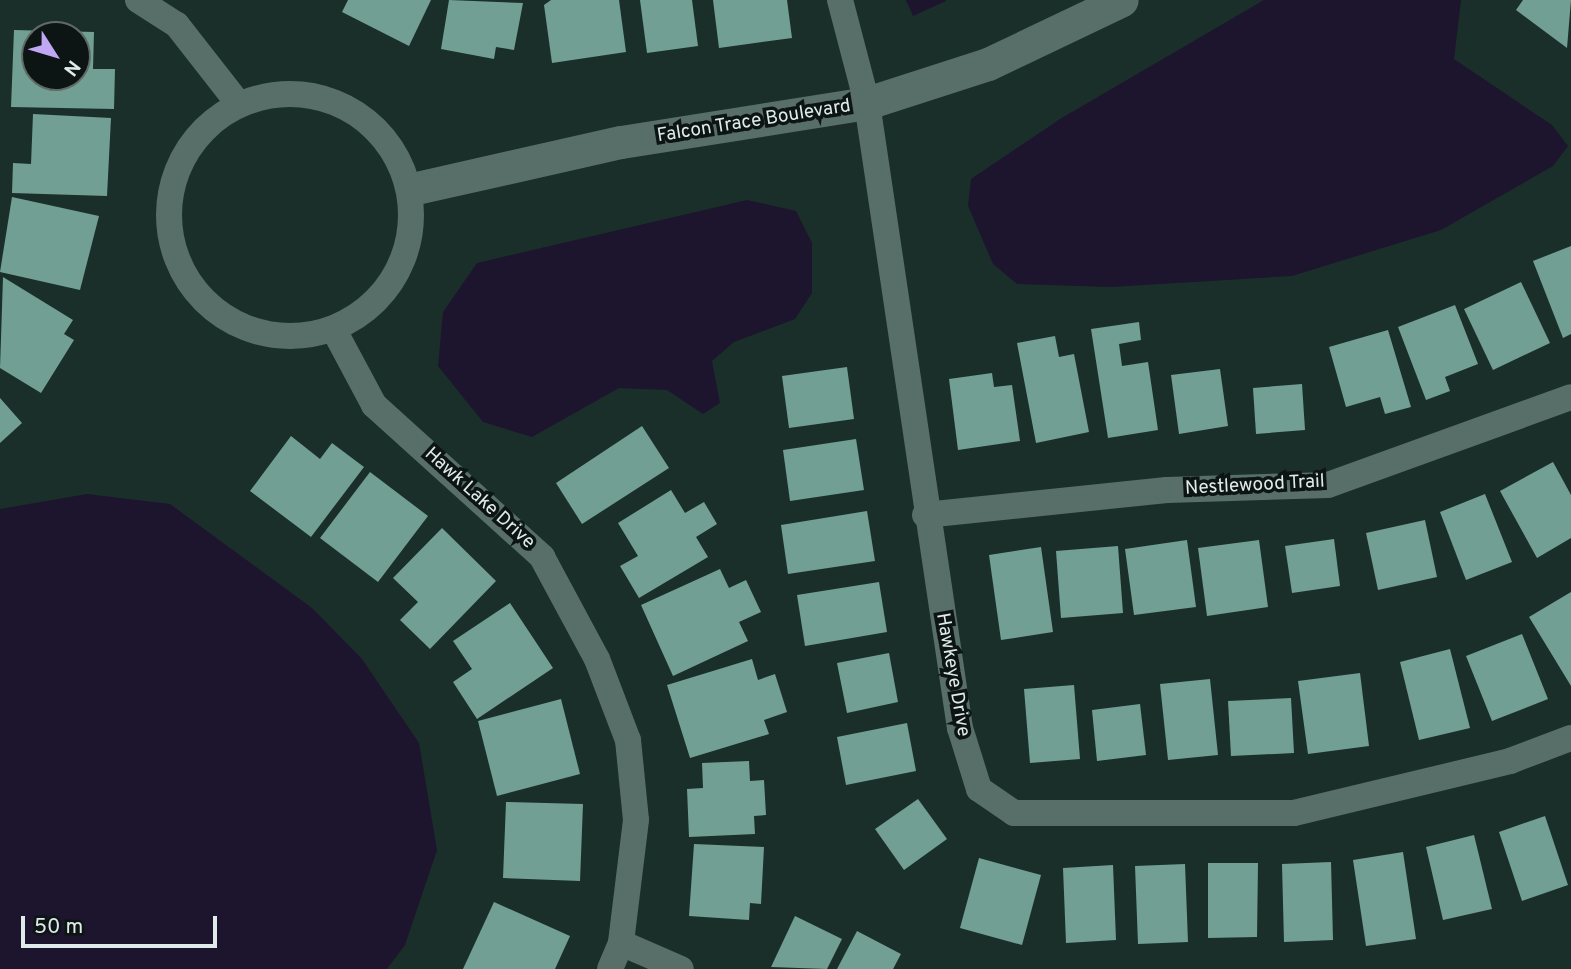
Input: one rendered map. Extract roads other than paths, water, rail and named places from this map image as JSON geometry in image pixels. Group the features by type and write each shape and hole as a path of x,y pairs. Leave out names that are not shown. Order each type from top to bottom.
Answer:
{"street":[{"path":"138,0 177,24 238,103"},
{"name":"Hawkeye Drive","path":"839,0 867,103 925,515 960,728 979,789 1014,813 1294,813 1510,761 1571,738"},
{"name":"Falcon Trace Boulevard","path":"412,188 621,142 867,103 988,64 1122,0"},
{"path":"281,91 318,96 362,115 389,145 412,188 403,263 365,311 334,330 268,336 228,319 190,285 175,253 167,226 174,184 198,138 238,103 281,91"},
{"name":"Hawk Lake Drive","path":"334,330 374,405 542,557 597,659 628,740 636,820 621,943 610,969"},
{"name":"Nestlewood Trail","path":"925,515 1167,490 1328,485 1571,397"},
{"path":"621,943 681,969"}]}
